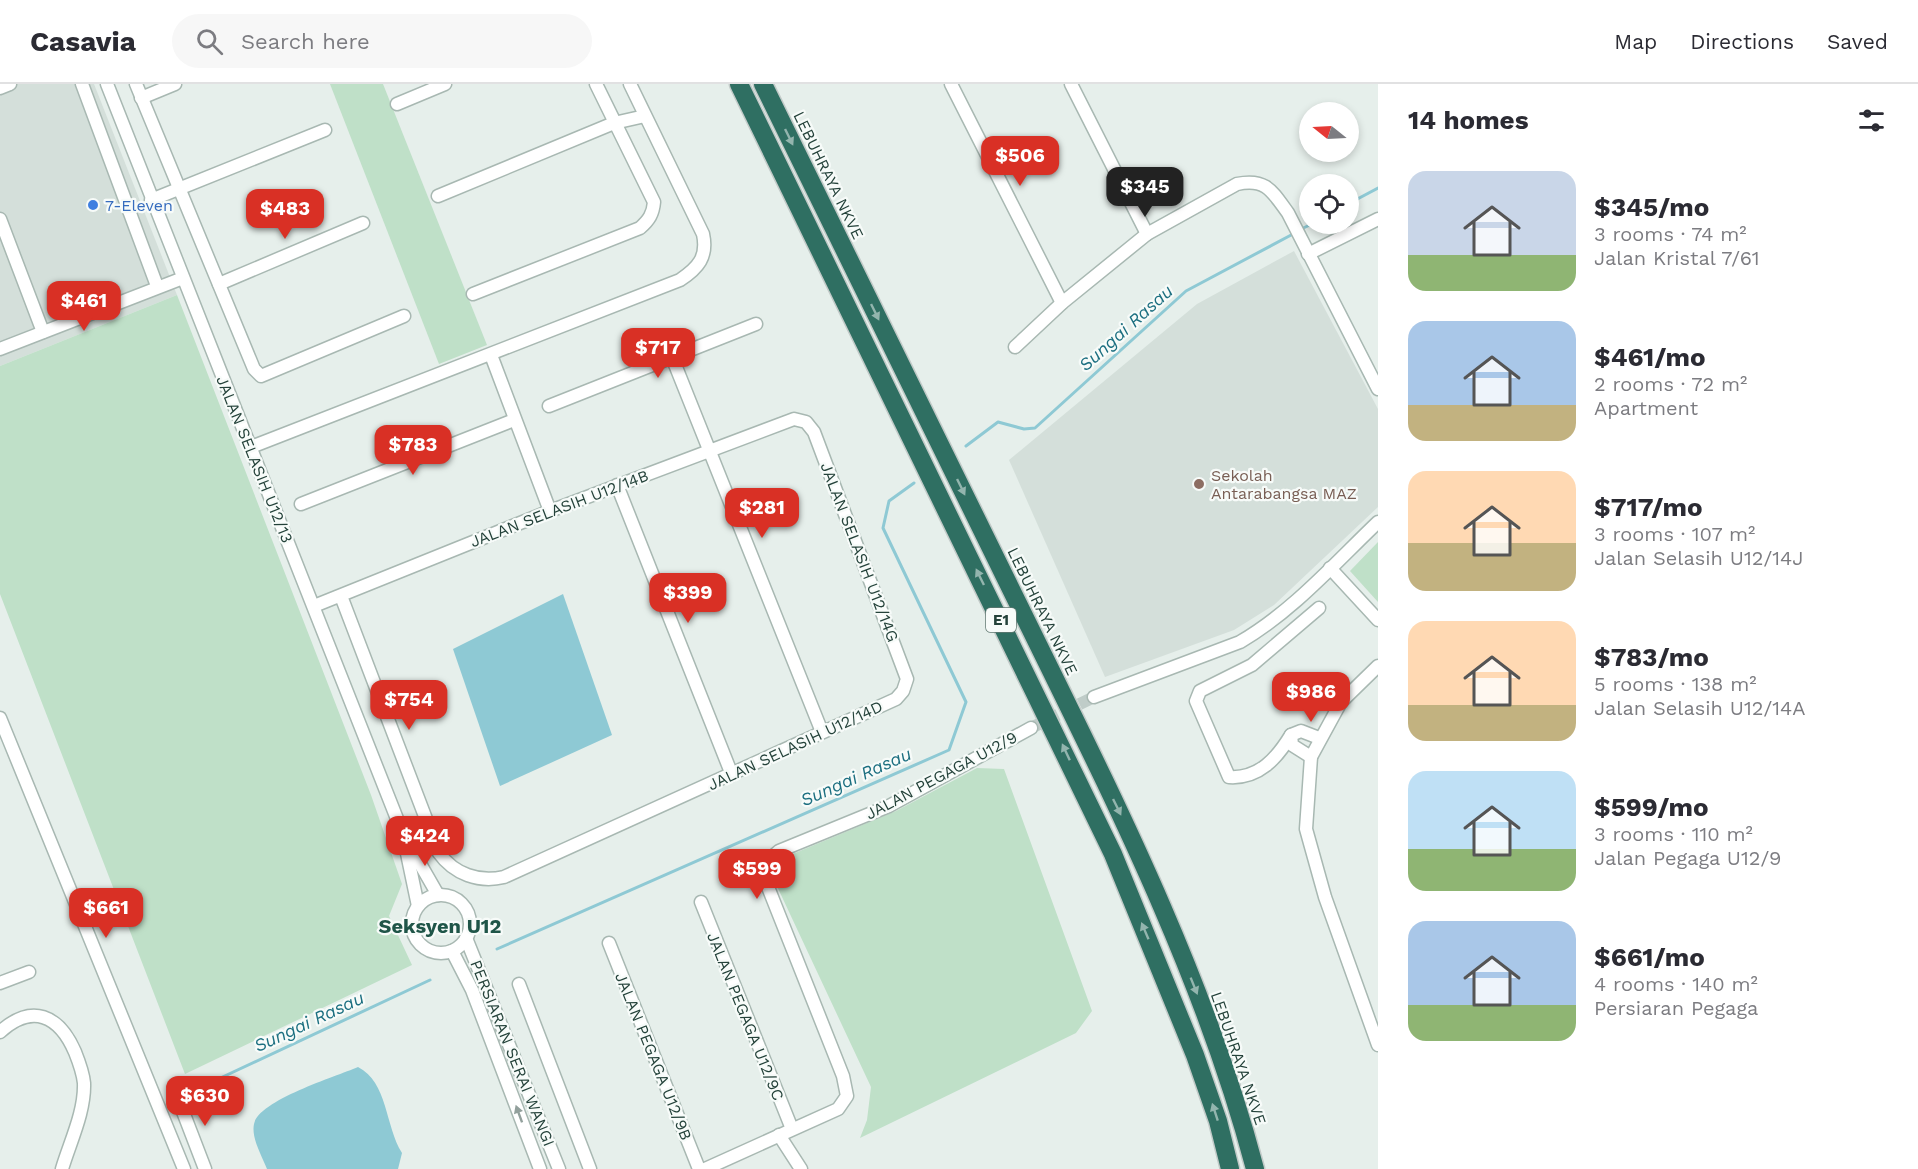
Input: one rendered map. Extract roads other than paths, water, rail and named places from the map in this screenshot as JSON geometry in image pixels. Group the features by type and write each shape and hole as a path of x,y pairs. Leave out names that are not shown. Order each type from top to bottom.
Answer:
{"highway":[{"name":"E1","path":"739,84 1113,854 1196,1055 1218,1121 1230,1169"},
{"name":"LEBUHRAYA NKVE","path":"763,84 1136,846 1210,1026 1241,1116 1255,1169"}],"street":[{"path":"0,88 10,84"},
{"path":"82,84 157,286"},
{"name":"JALAN SELASIH U12/13","path":"107,84 403,834 438,895"},
{"path":"136,84 254,369 261,376 404,316"},
{"path":"141,98 175,84"},
{"path":"397,104 445,84"},
{"path":"473,294 640,228 648,222 654,211 654,202 596,84"},
{"path":"251,447 680,280 700,264 704,253 703,234 630,84"},
{"path":"951,84 1062,303"},
{"path":"1071,84 1147,234"},
{"path":"438,196 614,123 645,116"},
{"path":"152,200 325,130"},
{"path":"1015,347 1062,303 1147,234 1237,183 1249,181 1270,188 1288,213 1378,389"},
{"path":"0,219 43,332"},
{"path":"1305,248 1378,219"},
{"path":"219,285 363,223"},
{"path":"0,349 157,286 183,278"},
{"path":"549,406 756,324"},
{"path":"491,355 550,510"},
{"path":"672,357 711,449 822,732"},
{"path":"301,504 514,420"},
{"name":"JALAN SELASIH U12/14B","path":"314,606 550,510 788,420 806,422"},
{"name":"JALAN SELASIH U12/14G","path":"806,422 814,432 907,674 906,685"},
{"path":"617,485 732,775"},
{"path":"1094,698 1240,642 1287,610 1378,522"},
{"path":"1330,568 1378,620"},
{"name":"JALAN SELASIH U12/14D","path":"341,596 439,853 454,868 478,879 491,880 504,877 732,775 896,699 906,685"},
{"path":"1318,608 1252,665 1200,691 1196,700 1229,777 1247,774 1268,766 1279,755 1291,735 1301,732 1319,738"},
{"path":"1378,666 1341,702 1319,738 1311,757 1306,829 1325,897 1374,1019 1378,1045"},
{"path":"0,718 183,1169"},
{"name":"JALAN PEGAGA U12/9","path":"705,1169 838,1109 847,1096 846,1085 766,882 766,866 779,851 889,806 1031,728"},
{"path":"1291,735 1292,745 1311,757"},
{"name":"JALAN SELASIH U12/13","path":"403,834 418,906"},
{"path":"438,895 455,898 467,912 470,920 466,938 452,951 433,952 417,942 411,924 418,906 423,900 438,895"},
{"name":"JALAN PEGAGA U12/9C","path":"700,902 792,1129"},
{"name":"PERSIARAN SERAI WANGI","path":"466,938 559,1169"},
{"name":"JALAN PEGAGA U12/9B","path":"609,943 699,1169"},
{"name":"PERSIARAN SERAI WANGI","path":"452,951 472,990 540,1169"},
{"path":"0,983 29,972"},
{"path":"519,984 590,1169"},
{"path":"0,1032 14,1020 29,1016 57,1023 66,1032 84,1082 82,1104 62,1169"},
{"path":"177,1096 205,1169"},
{"path":"779,1135 801,1169"}],"water":[{"path":"563,594 612,735 500,786 453,649"},
{"path":"358,1067 368,1074 381,1094 396,1142 402,1153 398,1169 267,1169 253,1129 259,1115 269,1106 299,1090"}],"waterway":[{"name":"Sungai Rasau","path":"1359,198 1378,188"},
{"name":"Sungai Rasau","path":"966,446 998,422 1024,429 1035,428 1186,291 1293,234"},
{"name":"Sungai Rasau","path":"497,949 949,750 966,702 883,528 889,501 914,483"},
{"name":"Sungai Rasau","path":"199,1088 430,980"}],"tunnel":[{"path":"1031,728 1094,697"}],"place":[{"name":"7-Eleven","path":"93,205"},
{"name":"Sekolah Antarabangsa MAZ","path":"1199,484"}],"district":[{"name":"Seksyen U12","path":"440,926"}]}
